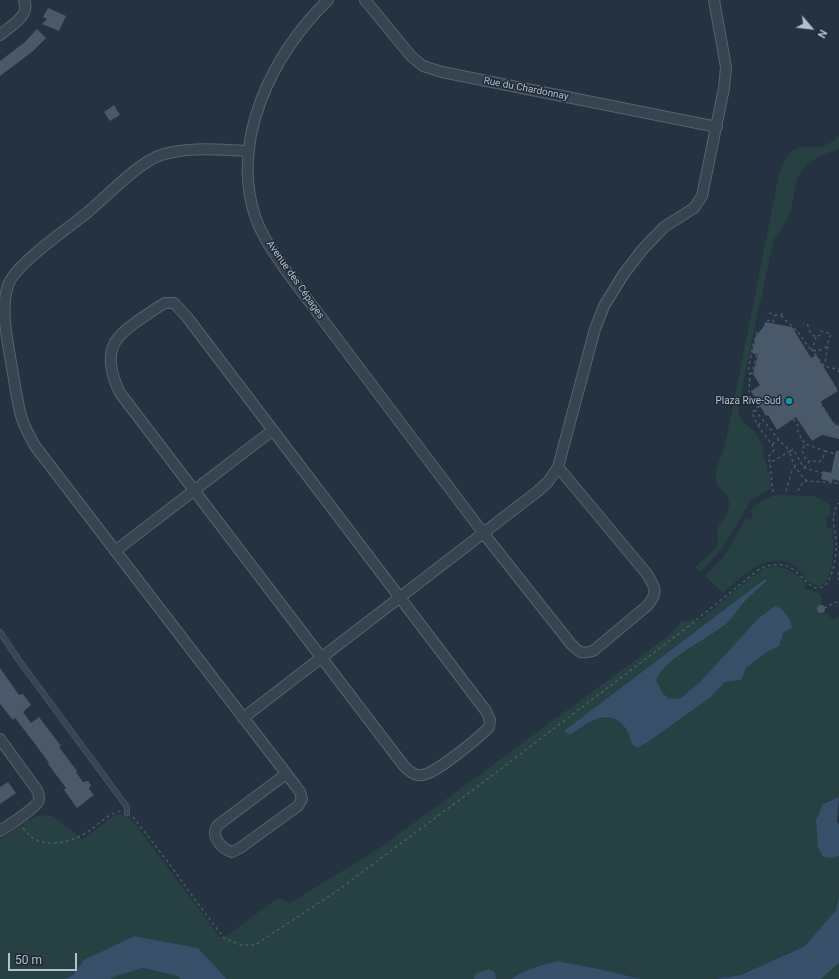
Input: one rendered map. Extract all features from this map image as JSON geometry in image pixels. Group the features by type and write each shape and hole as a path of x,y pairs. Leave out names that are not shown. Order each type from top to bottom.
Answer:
{"street":[{"path":"0,35 23,15 26,7 24,0"},
{"name":"Avenue des Cépages","path":"328,0 315,13 294,39 264,92 255,119 249,151 248,183 255,216 264,236 286,272 484,534 571,644 579,652 586,653 593,651 647,606 653,599 655,592 653,584 558,467"},
{"name":"Rue du Chardonnay","path":"365,0 411,56 423,66 442,72 716,127"},
{"path":"243,718 538,491 548,482 558,467 595,328 604,306 623,275 642,250 664,227 694,208 702,196 706,184 726,67 714,0"},
{"path":"249,151 204,149 179,151 160,155 141,166 17,270 8,284 4,304 4,324 22,419 35,446 300,792 302,799 301,803 236,851 232,852 224,849 216,837 215,828 286,774"},
{"path":"165,303 174,303 187,317 273,430 401,597 486,711 490,720 489,727 484,732 439,767 426,775 411,773 398,758 120,393 116,386 110,361 117,339 128,328 158,307 165,303"},
{"path":"115,551 273,430"},
{"path":"0,740 37,790 39,797 38,801 33,807 0,831"}],"lane":[{"path":"0,632 127,807 127,813"}],"path":[{"path":"781,316 784,311"},
{"path":"769,313 781,316 798,332 804,343 809,349 812,350 823,366 836,369 839,372"},
{"path":"767,320 773,322 775,314"},
{"path":"803,324 808,325 812,335 816,337"},
{"path":"798,332 802,329"},
{"path":"812,350 816,337 820,335 821,331 830,334 823,366"},
{"path":"757,332 748,372 750,374 749,391 759,407 752,412 758,425 772,444 774,450 768,457 773,492"},
{"path":"812,350 823,349 828,344"},
{"path":"750,374 752,373 756,354"},
{"path":"820,402 833,423 839,424"},
{"path":"755,410 779,440 790,451 790,455 796,465 797,472 807,481 839,482"},
{"path":"793,419 798,426 798,432 805,444 835,454"},
{"path":"758,425 764,421"},
{"path":"772,444 779,440"},
{"path":"805,444 802,451 805,458 810,461 812,460 818,462 821,460 825,451"},
{"path":"770,463 793,449 804,468 823,473"},
{"path":"804,468 810,461"},
{"path":"786,491 792,471 796,465"},
{"path":"798,491 804,482 807,481"},
{"path":"839,572 839,580"},
{"path":"824,608 839,601"}],"green space":[{"path":"839,136 839,149 817,158 805,166 797,179 789,216 773,242 743,384 738,414 742,421 754,431 764,449 763,456 766,460 768,472 770,472 771,488 751,500 723,547 701,572 695,567 715,549 718,542 717,529 726,516 729,507 728,498 718,486 716,472 725,445 781,167 790,152 795,149 801,147 822,146 830,143"},
{"path":"776,495 813,496 830,505 831,515 826,517 827,528 833,529 833,543 831,570 828,577 819,587 808,581 803,575 804,574 795,566 780,561 771,561 762,564 745,574 723,593 705,576 723,557 746,518 750,520 753,515 750,511 762,501"},
{"path":"771,566 786,569 794,573 806,584 804,588 820,594 822,600 821,605 818,606 817,609 818,612 822,614 824,612 832,619 839,617 839,797 823,804 832,858 839,856 839,895 836,910 805,946 741,975 715,979 641,979 557,961 516,975 511,979 496,979 495,972 477,973 473,979 227,979 198,948 134,936 84,960 73,975 65,979 0,979 0,840 27,820 41,815 52,816 77,834 82,840 115,815 120,814 127,817 134,822 220,937 226,936 278,898 290,903 381,847 668,636 681,621 693,619 697,622 763,569","holes":["765,579 767,582 748,597 728,622 670,662 662,670 656,680 662,692 669,699 681,698 700,682 790,620 779,646 767,652 746,668 741,680 725,682 711,697 648,742 637,748 632,744 627,731 621,723 614,719 596,719 565,731"]},
{"path":"839,963 839,979 821,979"},
{"path":"143,968 178,976 181,979 111,979 113,977"}],"water":[{"path":"765,579 767,581 746,600 727,623 669,663 656,680 662,692 669,699 681,698 700,682 759,618 775,606 782,609 790,620 792,628 784,632 779,646 767,652 746,668 741,680 725,682 711,697 648,742 637,748 632,744 627,732 620,722 611,718 594,720 570,735 564,731"},
{"path":"839,797 837,821 839,824 839,856 832,858 823,857 818,847 816,820 823,804"},
{"path":"839,895 839,963 821,979 715,979 741,975 805,946 836,910"},
{"path":"134,936 198,948 227,979 181,979 178,976 143,968 113,977 111,979 65,979 73,975 84,960"},
{"path":"557,961 641,979 511,979 527,970"},
{"path":"489,969 495,972 496,979 473,979 477,973"}],"building":[{"path":"48,8 66,16 59,31 42,24 47,19 43,17"},
{"path":"37,29 46,38 32,52 0,76 0,61 25,42"},
{"path":"114,105 120,115 110,121 104,112"},
{"name":"Plaza Rive-Sud","path":"765,322 792,327 811,358 816,355 838,391 820,402 834,424 839,426 839,439 822,435 812,441 796,417 777,430 768,415 766,416 751,391 760,385 753,374 758,355 752,353 756,336 764,326"},
{"path":"836,451 839,451 839,481 833,479 832,482 821,479 823,471 831,473"},
{"path":"821,605 824,606 824,612 821,613 818,612 817,609 818,606"},
{"path":"0,668 19,695 23,694 31,705 23,712 31,723 39,717 61,746 59,747 77,771 76,772 83,782 88,781 91,785 89,789 94,795 77,808 64,790 66,788 35,744 15,718 13,720 0,704"},
{"path":"8,782 16,793 0,804 0,787"}],"place":[{"name":"Plaza Rive-Sud","path":"789,401"}]}
